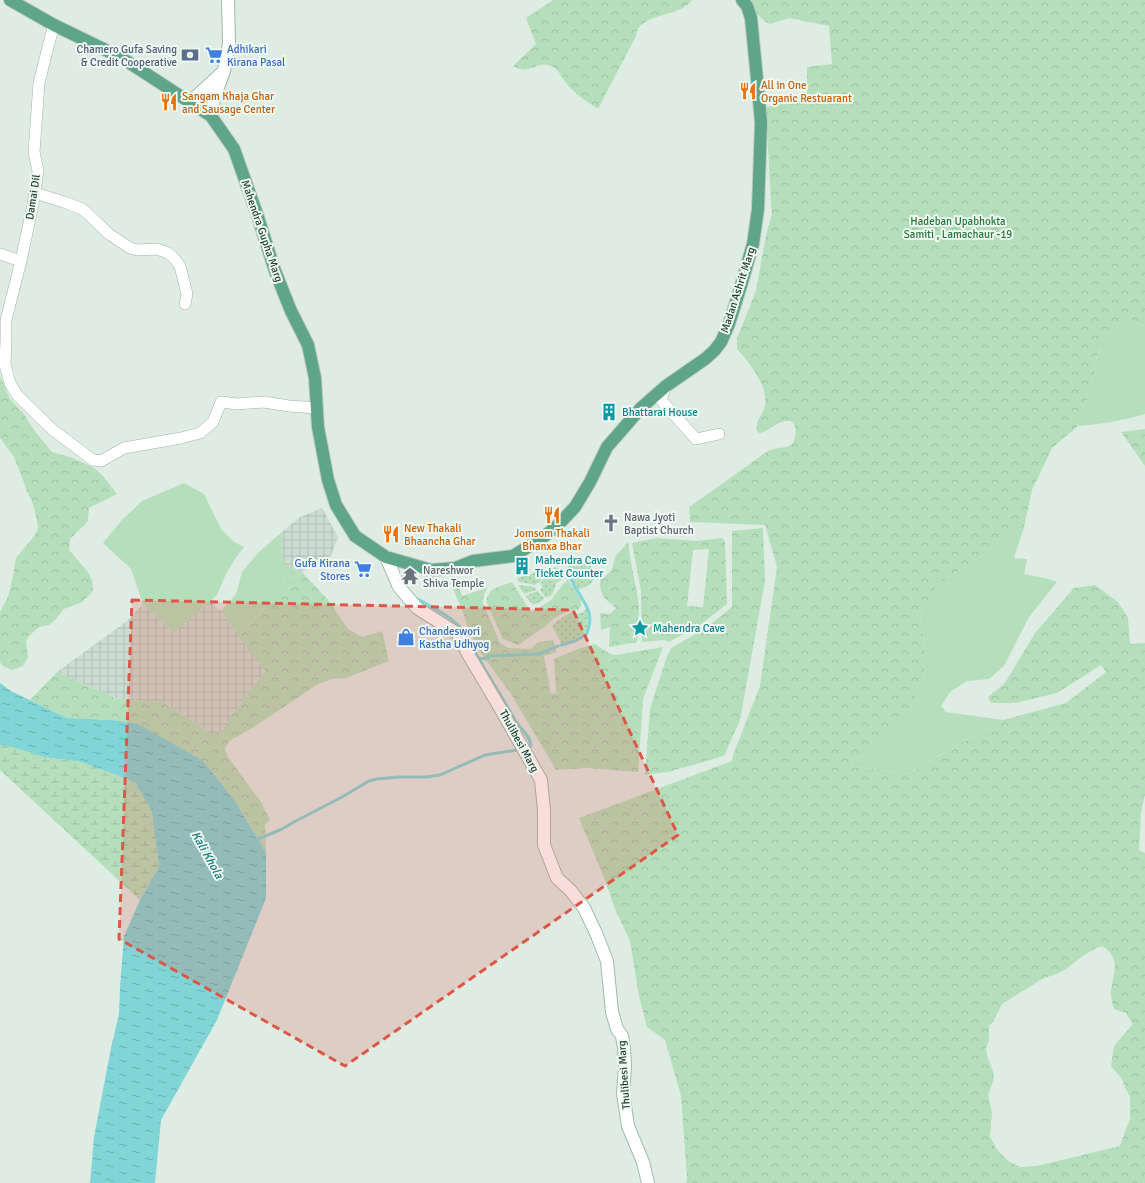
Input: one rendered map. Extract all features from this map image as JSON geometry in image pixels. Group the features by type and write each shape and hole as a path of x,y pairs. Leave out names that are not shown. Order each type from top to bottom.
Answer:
{"main road":[{"name":"Mahendra Gupha Marg","path":"10,0 54,25 122,58 190,102 211,116 234,149 275,271 291,311 308,345 315,378 318,427 328,480 336,505 355,536 386,557"},
{"path":"211,116 214,98 224,72 229,43 228,0"},
{"name":"Madan Ashrit Marg","path":"386,557 431,570 455,568 473,561 513,556 541,539 556,527 574,507 590,482 607,447 641,408 666,386 706,359 721,342 729,324 753,244 758,208 760,123 751,18 747,6 742,0"},
{"path":"190,102 224,72"},
{"name":"Thulibesi Marg","path":"386,557 399,587 417,608 458,634 541,780 544,810 544,845 557,878 571,891 584,908 607,961 612,1012 617,1029 622,1036 624,1048 625,1066 623,1094 628,1126 643,1162 648,1183"}],"street":[{"name":"Damai Dil","path":"54,25 48,43 39,83 34,152 38,171 35,193 21,261 6,320 4,366 10,383 17,395 53,430 93,460 101,460 124,448 181,438 200,433 213,422 220,402 237,404 264,402 288,406 317,408"},
{"path":"35,193 82,209 109,234 130,248 138,250 157,249 168,253 180,266 187,294 185,304"},
{"path":"0,254 21,261"},
{"path":"666,386 661,400 696,439 719,434"}],"highlighted area":[{"path":"132,600 573,610 678,835 345,1066 119,939"}],"shaded area":[{"path":"322,508 338,537 331,556 302,572 284,564 281,548 283,531 300,517"},
{"path":"210,601 221,611 265,671 236,709 222,731 211,734 197,723 162,702 117,699 57,672 127,621 143,604 174,633"}],"green space":[{"path":"553,0 692,0 687,6 652,19 644,23 639,28 598,109 574,92 554,67 541,65 529,69 519,69 513,66 536,44 526,18"},
{"name":"Hadeban Upabhokta Samiti , Lamachaur -19","path":"748,0 1145,0 1145,327 1127,318 1111,334 1097,355 1092,385 1078,426 1052,448 1032,490 1024,527 937,585 920,613 926,655 923,678 910,707 886,737 851,766 908,774 1003,720 1066,703 1106,672 1101,665 1057,693 1015,703 991,703 988,697 1005,683 1035,633 1074,588 1095,585 1118,602 1128,618 1130,644 1145,643 1145,795 1141,812 1139,850 1145,853 1145,1183 686,1183 687,1177 681,1096 665,1040 647,1027 639,996 630,941 615,909 605,880 579,818 732,761 760,686 777,567 765,525 690,522 689,507 767,452 791,445 794,441 795,428 793,422 790,421 782,422 763,432 759,433 757,431 757,423 765,405 764,390 757,375 737,349 737,338 756,291 766,235 772,214 766,107 807,99 807,67 832,64 829,26 789,18 770,24 760,17","holes":["1102,946 1112,956 1115,966 1111,993 1114,1009 1126,1013 1133,1024 1114,1046 1111,1066 1122,1079 1130,1097 1130,1120 1120,1146 1037,1166 1020,1167 1008,1161 996,1148 990,1136 992,1113 988,1095 994,1079 986,1048 989,1040 989,1026 994,1020 1002,1004 1042,979 1066,969 1094,949"]},
{"path":"1127,318 1145,327 1145,414 1112,422 1078,426 1092,385 1097,355 1111,334"},
{"path":"0,376 10,399 24,414 33,429 52,452 70,457 93,467 103,476 117,494 89,508 88,521 70,539 69,550 88,572 92,580 92,592 82,602 64,609 49,625 39,627 29,636 26,641 28,657 23,666 12,670 3,666 0,662 0,612 8,597 16,558 35,535 38,528 32,501 14,457 0,438"},
{"path":"1145,429 1145,466 1121,432"},
{"path":"184,483 204,494 221,529 234,542 244,547 226,574 217,595 174,633 143,604 131,569 103,543 122,520 142,501"},
{"path":"1024,527 1014,558 1027,559 1024,574 1057,582 1029,617 1004,666 989,679 967,681 950,692 941,706 946,712 1003,720 908,774 851,766 886,737 923,678 926,655 920,613 937,585"},
{"path":"763,528 765,581 740,720 724,756 668,772 645,775 650,709 671,648 706,628 732,607 732,531"},
{"path":"283,531 281,548 284,564 302,572 287,581 238,636 221,611 236,594 242,572 258,553"},
{"path":"657,538 696,541 722,538 725,541 727,604 700,625 669,642 664,640 642,642 641,591 632,543","holes":["709,549 703,607 687,606 693,550"]},
{"path":"628,542 639,607 637,642 609,647 610,627 601,630 600,613 610,614 616,608 602,594 600,581 612,570 615,557"},
{"path":"587,557 595,576 591,584 578,590 567,568 570,563"},
{"path":"556,567 560,570 564,569 568,577 557,582 552,595 546,598 540,590 542,587 541,583 547,570"},
{"path":"545,570 540,583 535,585 519,582 517,578"},
{"path":"302,572 329,601 348,629 362,637 382,631 389,661 343,679 335,678 318,684 254,727 229,741 225,749 228,757 261,802 270,820 265,824 266,853 235,801 112,720 67,718 30,700 57,672 117,699 162,702 197,723 211,734 222,731 236,709 265,671 238,636 287,581"},
{"path":"457,580 462,596 487,588 482,601 500,643 508,648 530,649 539,642 553,640 557,652 544,656 551,693 556,694 554,659 578,649 595,644 610,654 616,655 663,647 643,699 638,772 588,768 556,770 511,694 478,649 450,582"},
{"path":"568,580 581,600 581,606 578,610 567,611 553,619 546,626 518,645 503,639 487,603 487,597 492,590 512,582 532,612 551,600 563,584"},
{"path":"518,585 535,587 536,590 524,594"},
{"path":"537,591 544,598 542,601 533,605 525,596"},
{"path":"587,606 589,620 586,634 576,640 562,644 552,626 570,613 578,614 584,611"},
{"path":"0,745 9,746 44,757 81,762 135,782 152,812 159,867 140,900 0,770"}],"water":[{"name":"Kali Khola","path":"0,683 11,691 67,718 112,720 138,724 202,760 235,801 266,853 266,898 217,1020 161,1120 155,1183 90,1183 94,1137 119,1014 124,936 140,900 159,867 152,812 135,782 81,762 44,757 9,746 0,745"}],"waterway":[{"path":"561,645 575,641 586,635 590,621 590,615 586,604 566,570"},
{"path":"414,597 437,610 458,625 470,642 515,720 527,736 531,746"},
{"path":"479,659 488,658 488,656 539,654 558,646"},
{"path":"255,839 256,840 282,829 369,781 399,777 427,777 440,775 485,755 517,750"}],"place":[{"name":"Chamero Gufa Saving & Credit Cooperative","path":"190,55"},
{"name":"Adhikari Kirana Pasal","path":"214,55"},
{"name":"All in One Organic Restuarant","path":"748,91"},
{"name":"Sangam Khaja Ghar and Sausage Center","path":"169,102"},
{"name":"Bhattarai House","path":"609,412"},
{"name":"Jomsom Thakali Bhanxa Bhar","path":"552,515"},
{"name":"Nawa Jyoti Baptist Church","path":"611,523"},
{"name":"New Thakali Bhaancha Ghar","path":"391,534"},
{"name":"Mahendra Cave Ticket Counter","path":"522,566"},
{"name":"Gufa Kirana Stores","path":"363,569"},
{"name":"Nareshwor Shiva Temple","path":"410,576"},
{"name":"Mahendra Cave","path":"640,628"},
{"name":"Chandeswori Kastha Udhyog","path":"406,637"}]}
